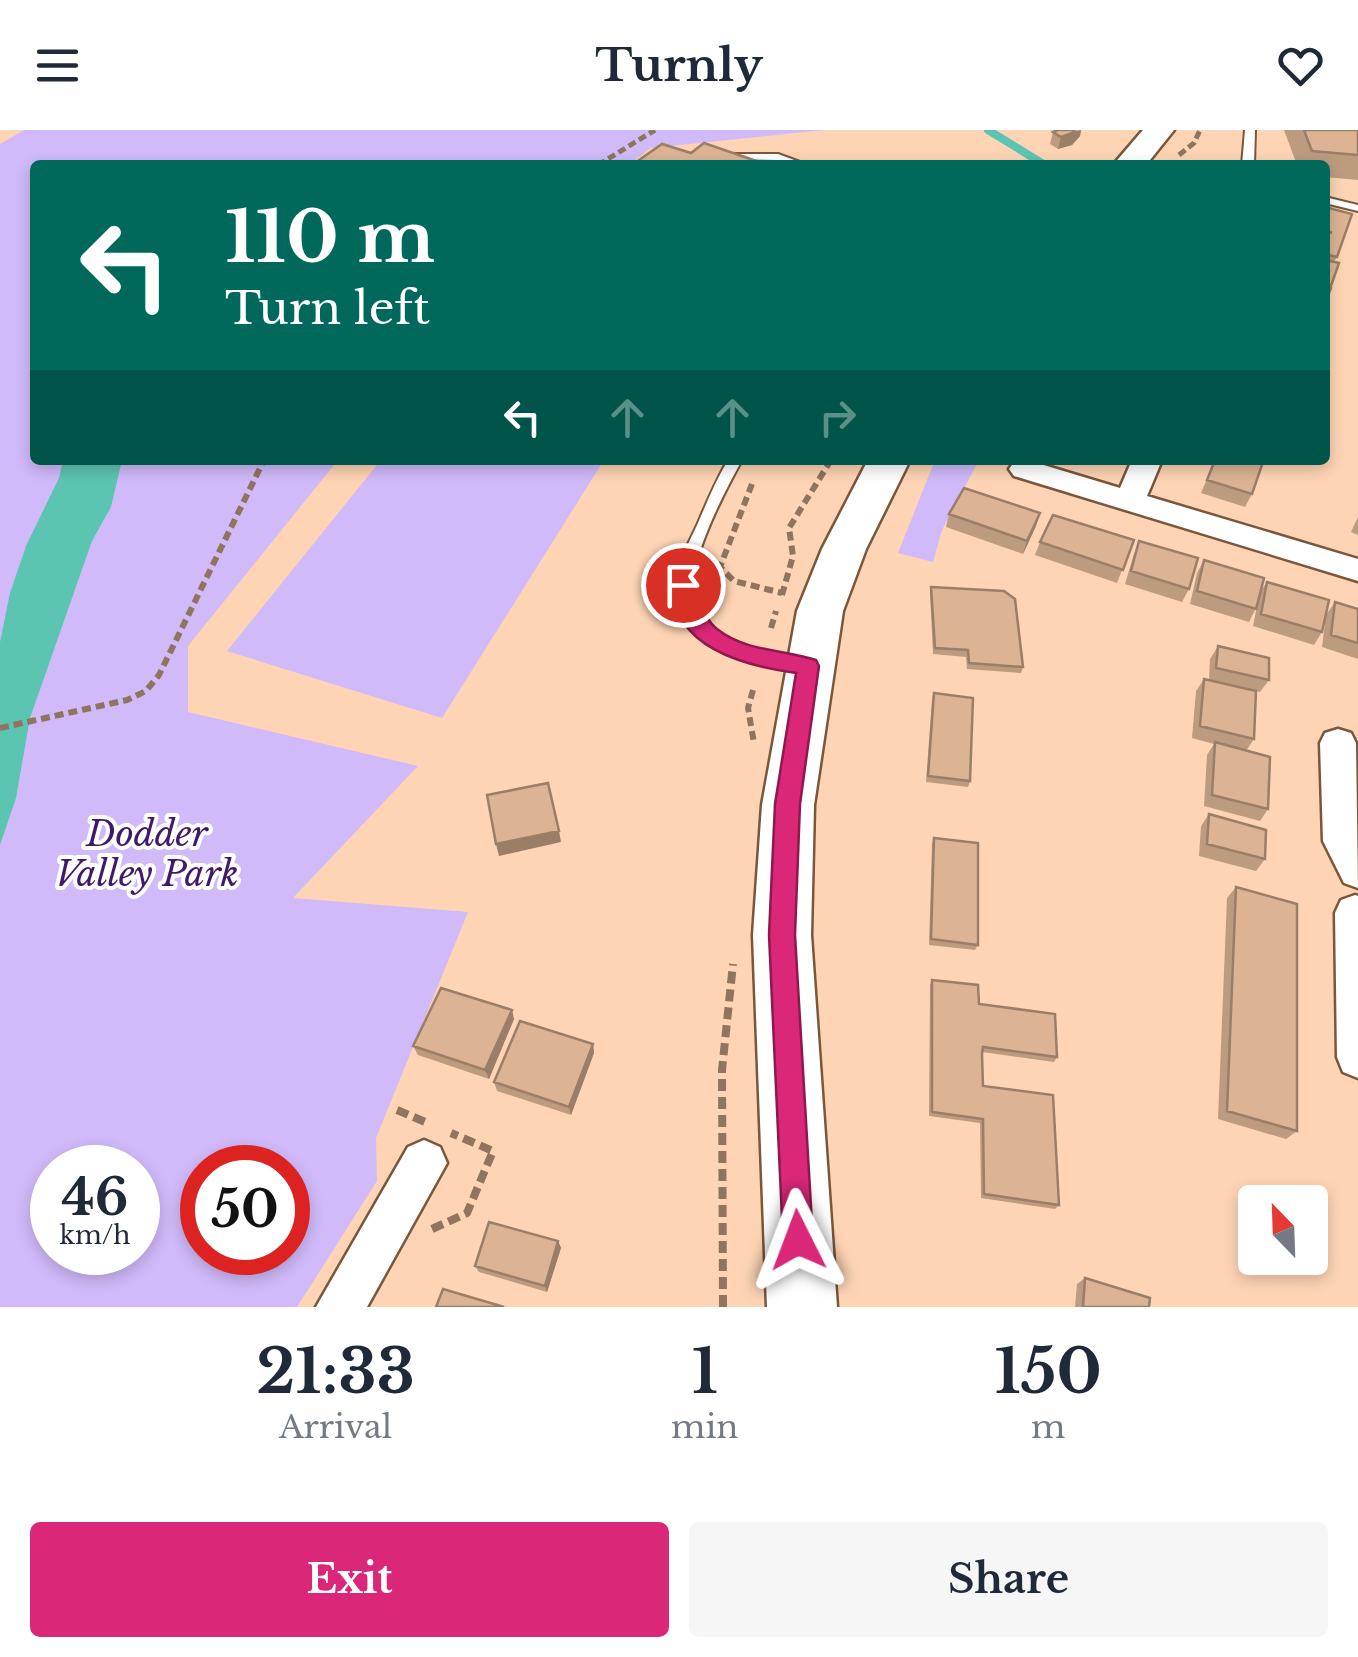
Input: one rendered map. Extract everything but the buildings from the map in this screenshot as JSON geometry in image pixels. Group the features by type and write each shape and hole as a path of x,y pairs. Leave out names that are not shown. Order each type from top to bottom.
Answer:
{"main road":[{"path":"1133,160 1159,130"},
{"path":"802,1307 782,935 788,804 820,610 844,549 887,465"}],"street":[{"path":"1130,500 1146,465"},
{"path":"1024,469 1358,570"},
{"path":"1338,743 1342,841 1358,871"},
{"path":"1355,913 1358,1056"},
{"path":"340,1307 424,1162"}],"lane":[{"path":"1248,160 1250,130"},
{"path":"704,156 740,154 787,160"},
{"path":"1330,201 1358,208"},
{"path":"733,465 683,585 692,618 712,637 765,660 808,666"}],"path":[{"path":"606,160 655,130"},
{"path":"0,728 127,700 146,691 159,674 262,465"},
{"path":"793,556 789,528 828,465"},
{"path":"754,478 720,567 734,582 782,593"},
{"path":"752,752 748,708 753,690"},
{"path":"723,1307 722,1070 734,958"}],"green space":[{"name":"Dodder Valley Park","path":"24,130 824,130 651,148 635,160 30,160 30,465 334,465 188,646 188,712 418,766 293,898 468,912 376,1138 377,1181 297,1307 0,1307 0,144"},
{"path":"377,465 601,465 442,718 227,651"},
{"path":"933,465 976,465 942,530 933,562 898,553"}],"water":[{"path":"62,465 121,465 111,507 92,541 30,718 16,798 0,845 0,642 10,593 26,546"}],"waterway":[{"path":"988,130 1037,160"}],"route":[{"path":"683,585 692,618 712,637 765,660 808,666 788,804 782,935 798,1240"}]}
